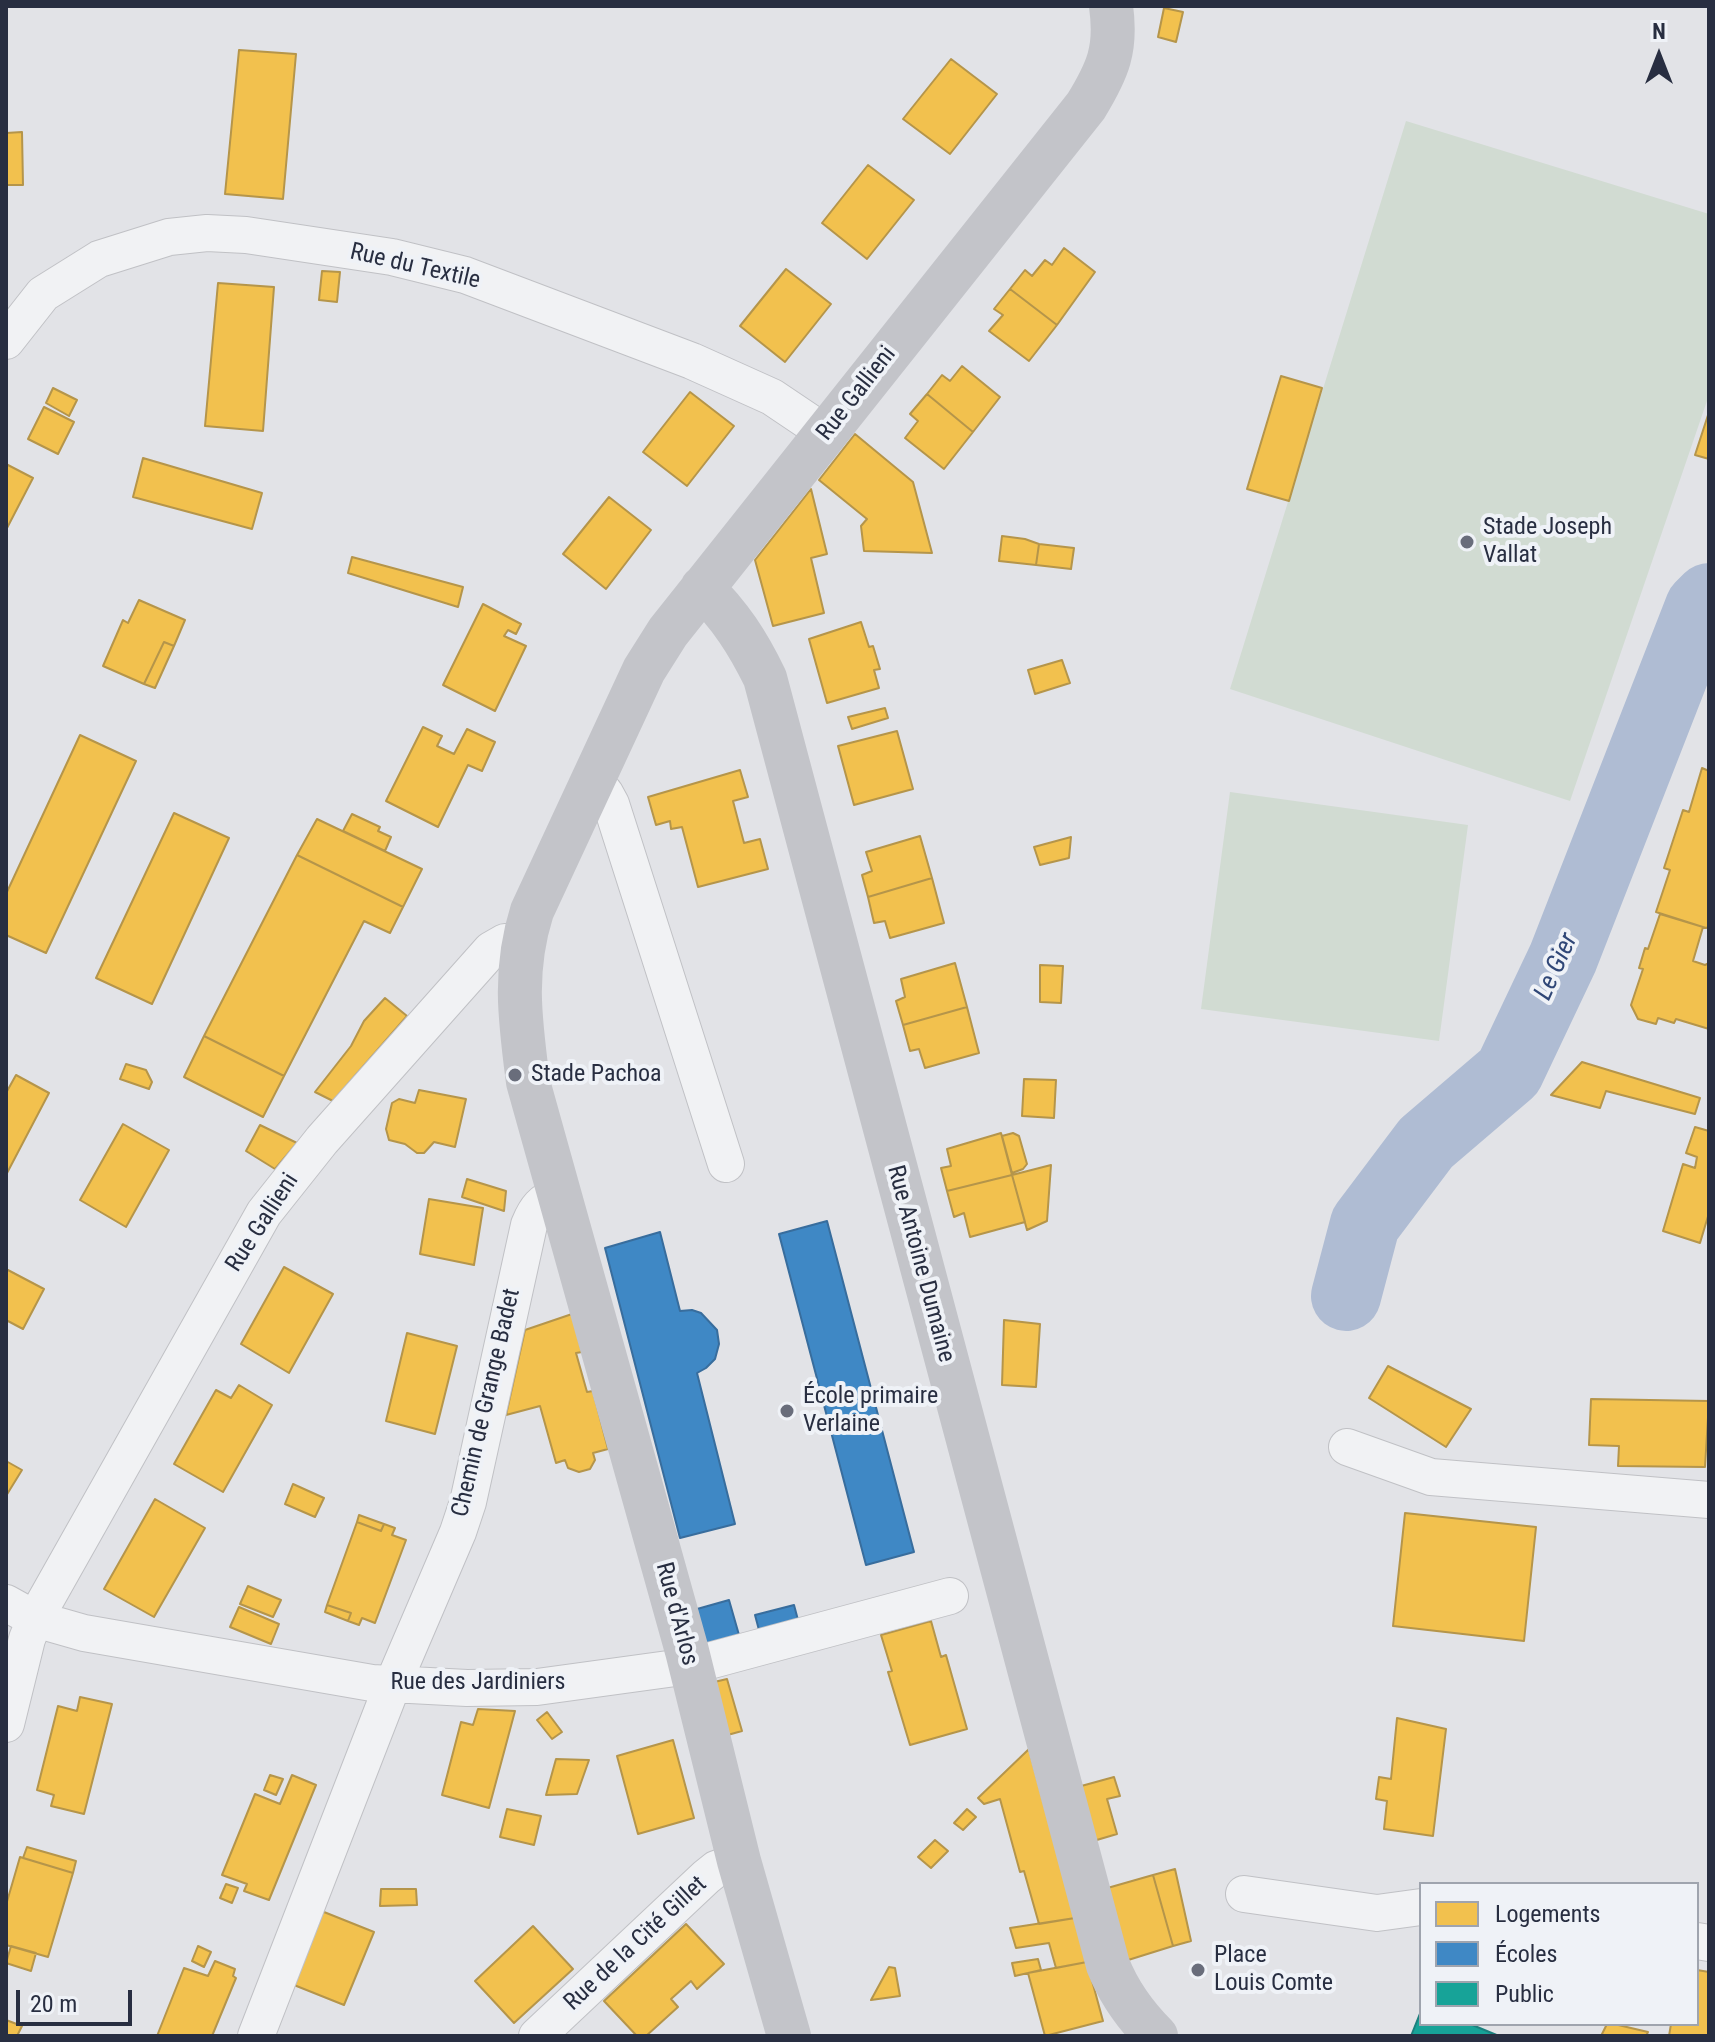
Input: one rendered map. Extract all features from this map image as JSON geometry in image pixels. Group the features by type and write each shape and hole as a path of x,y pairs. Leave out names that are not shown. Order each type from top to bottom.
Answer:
{"main road":[{"name":"Rue Gallieni","path":"521,944 532,911 644,670 702,588 1086,106 1109,66 1114,28 1111,6"},
{"name":"Rue Antoine Dumaine","path":"702,588 732,619 765,678 1108,1965 1129,2007 1156,2036"},
{"path":"521,944 521,1034 528,1082 559,1194"},
{"name":"Rue d'Arlos","path":"559,1194 789,2036"}],"street":[{"name":"Rue du Textile","path":"6,341 43,294 99,259 169,237 207,233 246,235 392,257 465,275 692,361 772,397 812,421 827,434"},
{"path":"590,784 605,793 611,804 726,1164"},
{"name":"Rue Gallieni","path":"6,1724 27,1639 21,1611 264,1213 286,1182 491,950 505,942 521,944"},
{"name":"Chemin de Grange Badet","path":"256,2036 392,1686 458,1532 468,1502 529,1225 544,1200 559,1194"},
{"path":"1347,1447 1431,1477 1709,1500"},
{"name":"Rue des Jardiniers","path":"21,1611 84,1633 392,1686 537,1687 690,1666 950,1596"},
{"name":"Rue de la Cité Gillet","path":"537,2036 706,1877 716,1869 739,1861"},
{"path":"1244,1894 1377,1913 1419,1907"}],"shaded area":[{"name":"Stade Joseph Vallat","path":"1406,121 1709,214 1709,395 1570,801 1230,689"},
{"path":"1230,792 1468,825 1439,1041 1201,1009"}],"building: Logements":[{"path":"1164,8 1183,12 1176,42 1158,37"},
{"path":"239,50 296,54 283,199 225,194"},
{"path":"951,59 997,94 950,154 903,119"},
{"path":"22,132 23,185 6,185 6,133"},
{"path":"868,165 914,200 867,259 822,223"},
{"path":"1064,248 1095,272 1057,325 1010,289 1025,270 1032,276 1045,260 1052,265"},
{"path":"786,269 831,304 785,362 740,326"},
{"path":"322,271 340,272 337,302 319,300"},
{"path":"218,283 274,287 263,431 205,426"},
{"path":"1010,289 1057,325 1029,361 989,331 1003,315 994,309"},
{"path":"962,366 1000,397 973,432 927,394 942,375 950,381"},
{"path":"1281,376 1322,388 1289,501 1247,489"},
{"path":"53,388 77,400 69,416 46,403"},
{"path":"690,392 734,426 687,486 643,452"},
{"path":"927,394 973,432 944,469 905,438 918,421 910,414"},
{"path":"44,407 74,422 58,454 28,439"},
{"path":"1709,412 1709,459 1695,455"},
{"path":"855,434 913,482 932,553 864,551 861,526 867,519 819,480"},
{"path":"143,458 262,493 252,529 133,497"},
{"path":"6,464 33,478 6,530"},
{"path":"811,489 827,554 811,558 824,613 773,626 755,560"},
{"path":"609,497 651,530 606,589 563,554"},
{"path":"1002,536 1039,544 1036,565 999,561"},
{"path":"1039,544 1074,548 1071,569 1036,565"},
{"path":"352,557 463,587 458,607 348,573"},
{"path":"139,600 185,620 174,646 164,642 144,684 103,666 123,620 128,623"},
{"path":"483,604 521,624 516,634 508,630 504,636 526,646 495,711 443,685"},
{"path":"861,622 880,669 874,670 879,688 827,703 809,639"},
{"path":"164,642 174,646 155,688 144,684"},
{"path":"1062,660 1070,683 1035,694 1028,670"},
{"path":"885,708 888,718 852,729 848,717"},
{"path":"423,727 442,736 437,746 454,754 467,729 495,742 482,771 468,765 438,827 386,801"},
{"path":"897,731 913,789 854,805 838,746"},
{"path":"80,735 136,761 46,953 6,935 6,894"},
{"path":"1702,768 1709,771 1709,927 1706,928 1656,912 1670,870 1664,868 1683,810 1689,812"},
{"path":"740,770 748,797 733,801 744,843 760,839 768,869 698,887 682,827 671,829 670,821 656,825 648,797"},
{"path":"174,813 229,838 152,1004 96,978"},
{"path":"352,814 380,827 378,831 391,837 385,851 343,831"},
{"path":"317,819 422,869 403,907 297,855"},
{"path":"920,836 932,878 868,897 862,875 872,871 866,852"},
{"path":"1071,837 1069,858 1040,865 1034,847"},
{"path":"297,855 403,907 390,933 364,921 284,1076 204,1036"},
{"path":"932,878 944,923 890,938 885,921 874,923 868,897"},
{"path":"1660,914 1703,927 1693,961 1705,965 1709,963 1709,1029 1676,1019 1674,1023 1658,1018 1656,1024 1638,1019 1631,1005 1643,969 1639,968 1645,948 1648,949"},
{"path":"955,963 967,1007 903,1025 896,1001 905,997 901,979"},
{"path":"1040,965 1063,966 1061,1003 1040,1002"},
{"path":"385,998 407,1016 333,1101 315,1092 351,1046 364,1021"},
{"path":"967,1007 979,1053 925,1068 919,1049 910,1051 903,1025"},
{"path":"204,1036 284,1076 263,1117 184,1077"},
{"path":"1582,1062 1700,1098 1695,1114 1606,1091 1600,1108 1551,1095"},
{"path":"126,1064 146,1070 152,1082 149,1089 120,1079"},
{"path":"16,1075 49,1093 6,1175 6,1093"},
{"path":"1024,1079 1056,1080 1054,1118 1022,1116"},
{"path":"419,1090 466,1099 455,1147 434,1142 424,1153 417,1153 405,1144 389,1140 386,1129 392,1103 399,1099 415,1103"},
{"path":"123,1124 169,1150 126,1227 80,1200"},
{"path":"260,1125 297,1143 275,1169 246,1151"},
{"path":"1695,1127 1709,1131 1709,1213 1700,1243 1663,1231 1683,1164 1695,1168 1697,1157 1686,1153"},
{"path":"1001,1133 1012,1175 947,1191 941,1168 951,1166 947,1149"},
{"path":"1013,1133 1019,1136 1027,1164 1012,1173 1002,1136"},
{"path":"1051,1165 1047,1221 1027,1230 1012,1175"},
{"path":"1012,1175 1025,1222 970,1237 964,1213 954,1217 947,1191"},
{"path":"467,1179 506,1191 504,1211 462,1197"},
{"path":"429,1199 483,1208 474,1265 420,1254"},
{"path":"284,1267 333,1294 289,1373 241,1344"},
{"path":"6,1269 44,1289 23,1329 6,1320"},
{"path":"572,1314 582,1352 576,1353 587,1392 593,1391 608,1449 593,1453 595,1460 590,1469 579,1472 568,1468 565,1460 556,1463 540,1406 506,1415 525,1330"},
{"path":"1004,1320 1040,1324 1036,1387 1002,1385"},
{"path":"407,1333 457,1346 435,1434 386,1421"},
{"path":"1388,1366 1471,1409 1446,1447 1369,1398"},
{"path":"239,1385 272,1405 223,1492 174,1464 216,1390 231,1398"},
{"path":"1591,1399 1709,1401 1705,1467 1618,1466 1619,1446 1589,1445"},
{"path":"6,1461 22,1470 6,1496"},
{"path":"293,1484 324,1498 315,1517 285,1504"},
{"path":"155,1499 205,1528 154,1617 104,1589"},
{"path":"1405,1513 1536,1527 1524,1641 1393,1626"},
{"path":"359,1515 384,1524 381,1531 357,1522"},
{"path":"357,1522 381,1531 384,1524 395,1528 392,1535 406,1540 375,1623 362,1618 359,1625 348,1621 351,1613 327,1605"},
{"path":"248,1586 281,1600 273,1617 240,1604"},
{"path":"327,1605 351,1613 348,1621 325,1612"},
{"path":"239,1607 279,1624 271,1644 230,1627"},
{"path":"931,1621 941,1657 946,1655 967,1729 910,1745 888,1672 892,1671 881,1635"},
{"path":"727,1679 742,1731 724,1736 710,1683"},
{"path":"80,1697 112,1704 84,1814 51,1806 54,1795 37,1790 58,1706 77,1711"},
{"path":"478,1709 515,1711 489,1808 442,1795 461,1722 473,1725"},
{"path":"547,1712 562,1732 552,1739 537,1720"},
{"path":"1397,1718 1446,1729 1433,1836 1384,1829 1387,1801 1376,1799 1379,1777 1391,1779"},
{"path":"673,1740 694,1818 638,1834 617,1756"},
{"path":"1029,1749 1075,1918 1039,1924 1024,1871 1020,1872 1000,1799 984,1804 978,1798"},
{"path":"556,1759 589,1760 577,1794 546,1795"},
{"path":"270,1775 283,1779 276,1795 264,1790"},
{"path":"292,1775 316,1785 269,1900 244,1891 247,1884 222,1875 255,1794 280,1804"},
{"path":"1114,1777 1120,1796 1107,1799 1117,1834 1090,1842 1074,1788"},
{"path":"507,1809 541,1816 534,1845 500,1837"},
{"path":"967,1809 976,1817 963,1830 954,1823"},
{"path":"935,1840 948,1851 931,1868 918,1857"},
{"path":"27,1847 76,1861 73,1873 23,1858"},
{"path":"20,1857 73,1873 48,1957 6,1945 6,1905"},
{"path":"1175,1869 1191,1941 1173,1946 1153,1875"},
{"path":"1153,1875 1173,1946 1125,1961 1104,1889"},
{"path":"226,1884 238,1888 232,1903 220,1898"},
{"path":"381,1889 416,1889 417,1905 380,1906"},
{"path":"319,1910 374,1932 344,2005 289,1983"},
{"path":"1075,1918 1087,1962 1056,1968 1049,1943 1016,1948 1010,1928"},
{"path":"686,1924 724,1964 697,1989 691,1981 671,1999 678,2007 646,2036 637,2036 604,2001"},
{"path":"533,1926 573,1969 514,2023 475,1981"},
{"path":"11,1946 36,1953 31,1971 6,1963"},
{"path":"198,1946 211,1952 204,1967 192,1961"},
{"path":"1038,1959 1041,1970 1015,1976 1012,1963"},
{"path":"215,1961 235,1969 233,1976 236,1978 212,2036 157,2036 184,1968 208,1976"},
{"path":"1087,1962 1103,2021 1045,2036 1028,1973"},
{"path":"889,1967 895,1968 900,1996 871,2000"},
{"path":"1699,1970 1709,1972 1709,2036 1669,2036 1671,2026 1699,2026"},
{"path":"6,2020 22,2026 17,2036 6,2036"},
{"path":"1606,2026 1648,2032 1646,2036 1601,2036"}],"building: Écoles":[{"path":"827,1221 914,1552 866,1565 779,1234"},
{"path":"660,1232 680,1311 701,1313 717,1330 719,1344 715,1359 697,1373 735,1524 680,1538 605,1248"},
{"path":"729,1600 739,1635 700,1646 690,1611"},
{"path":"794,1605 798,1620 759,1630 755,1615"}],"building: Public":[{"path":"1419,2016 1419,2026 1475,2026 1499,2036 1411,2036"}],"waterway":[{"name":"Le Gier","path":"1346,1296 1365,1224 1426,1143 1509,1072 1563,958 1700,607 1709,598"}],"place":[{"name":"Stade Joseph Vallat","path":"1467,542"},
{"name":"Stade Pachoa","path":"515,1075"},
{"name":"École primaire Verlaine","path":"787,1411"},
{"name":"Place Louis Comte","path":"1198,1970"}]}
